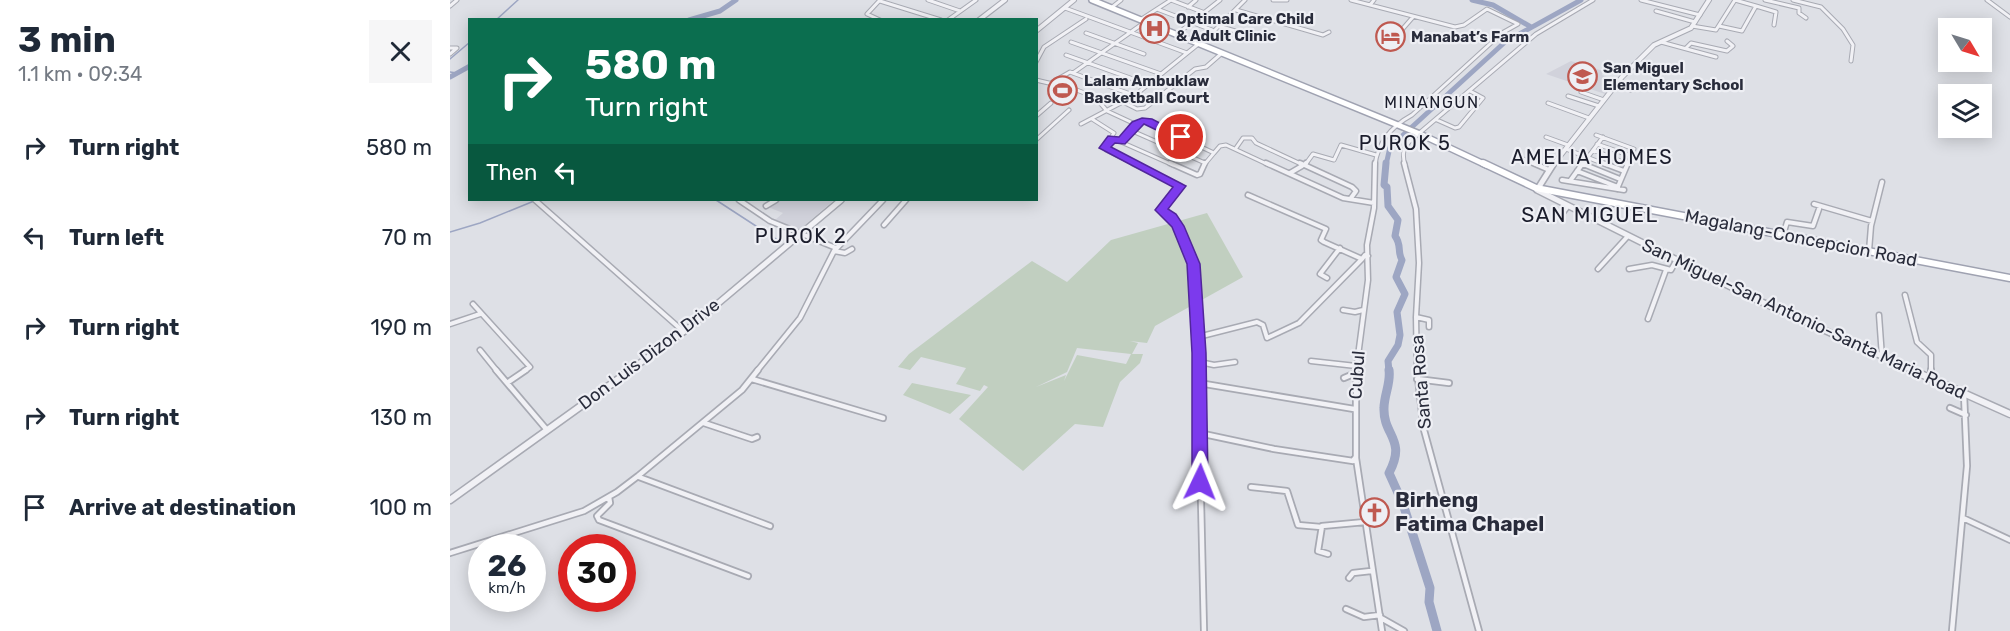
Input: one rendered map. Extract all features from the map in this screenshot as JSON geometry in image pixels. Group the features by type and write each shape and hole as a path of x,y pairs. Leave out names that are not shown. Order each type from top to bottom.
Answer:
{"main road":[{"name":"Magalang-Concepcion Road","path":"1092,0 1417,133 1536,188 2010,278"}],"street":[{"path":"450,6 457,0"},
{"path":"876,18 867,14 881,0 936,18"},
{"path":"928,0 960,11"},
{"path":"951,18 976,0"},
{"path":"982,18 1005,0"},
{"path":"1038,29 1074,0"},
{"path":"1111,8 1121,0"},
{"path":"1073,73 1171,0 1205,13"},
{"path":"1188,7 1196,0"},
{"path":"1176,35 1220,0"},
{"path":"1237,0 1244,1"},
{"path":"1273,0 1287,0"},
{"path":"1351,0 1459,27 1487,9 1517,22 1517,25 1502,33 1461,72 1406,120 1397,125"},
{"path":"1370,5 1374,0"},
{"name":"Santa Rosa","path":"1479,631 1467,593 1446,503 1431,456 1417,379 1416,317 1419,263 1416,209 1403,158 1406,145 1417,133 1437,120 1536,34 1593,0"},
{"path":"1641,0 1700,15"},
{"path":"1536,188 1625,74 1660,42 1688,30 1709,0"},
{"path":"1656,11 1711,30 1719,26 1735,0 1776,12 1774,25"},
{"path":"1765,0 1799,8 1799,13 1806,18"},
{"path":"1793,0 1821,7 1843,29 1853,45 1851,61"},
{"path":"1987,0 2010,17"},
{"path":"1081,124 1134,96 1198,44 1244,1"},
{"path":"1719,26 1741,32 1756,6"},
{"path":"1065,8 1187,53"},
{"path":"1158,9 1212,30"},
{"path":"1235,10 1323,35 1329,32"},
{"path":"920,18 925,14"},
{"path":"1393,40 1413,16"},
{"path":"1038,58 1044,47 1087,18"},
{"path":"1291,26 1301,19"},
{"path":"1217,26 1249,35"},
{"path":"1086,33 1144,54"},
{"path":"1686,48 1691,43 1727,51 1733,46 1727,41"},
{"path":"1071,42 1161,74"},
{"path":"1660,42 1716,57"},
{"path":"450,48 457,48 450,54"},
{"path":"1123,102 1137,109 1145,108 1196,69 1206,67 1222,53"},
{"path":"1066,55 1148,84"},
{"path":"1609,68 1625,74"},
{"path":"1051,83 1066,72 1073,73 1134,96"},
{"path":"1038,80 1095,97 1107,111 1136,124"},
{"path":"1615,85 1630,90 1634,87"},
{"path":"1437,120 1459,127 1483,98 1469,90"},
{"path":"1581,92 1604,100"},
{"path":"1568,96 1599,106"},
{"path":"1038,114 1051,103"},
{"path":"1548,103 1589,118"},
{"path":"1038,138 1069,110"},
{"path":"1092,119 1113,130 1114,135 1105,147 1106,150 1180,186 1161,210 1178,226 1194,264 1199,362 1204,631"},
{"path":"1121,141 1136,124 1142,121 1214,153"},
{"name":"Cubul","path":"1382,631 1371,571 1356,458 1354,409 1356,366 1364,310 1374,203 1376,155 1384,137 1397,125"},
{"path":"1130,130 1205,163"},
{"path":"1596,135 1633,148 1617,188"},
{"path":"1236,148 1242,139 1248,137 1256,143 1352,187 1356,191 1351,199"},
{"path":"1570,181 1603,137"},
{"path":"1112,138 1188,173 1200,174 1205,163 1224,144 1343,198 1374,203"},
{"path":"1546,138 1624,171"},
{"path":"1597,144 1631,156"},
{"path":"1289,173 1302,166 1313,154 1334,160 1341,145 1376,155"},
{"path":"1593,150 1628,164"},
{"path":"1521,158 1549,170"},
{"path":"1582,164 1620,179"},
{"path":"1577,171 1624,190"},
{"path":"1562,180 1617,188"},
{"path":"1869,251 1872,221 1882,182"},
{"name":"San Miguel-San Antonio-Santa Maria Road","path":"1536,188 1676,261 2010,414"},
{"path":"1248,195 1326,229 1321,240 1362,259"},
{"path":"536,201 684,332"},
{"path":"744,201 770,221 845,253 852,249"},
{"path":"766,206 774,201"},
{"name":"Don Luis Dizon Drive","path":"450,500 684,332 840,201"},
{"path":"450,553 584,511 638,477 752,379 800,318 835,249 882,201"},
{"path":"884,225 905,201"},
{"path":"1814,204 1872,221"},
{"path":"1561,215 1569,206"},
{"path":"1782,235 1787,222 1813,226 1819,210"},
{"path":"1598,269 1628,236"},
{"path":"1327,278 1320,272 1340,248"},
{"path":"1198,337 1257,322 1263,325 1267,338 1299,323 1365,255 1368,256"},
{"path":"1629,269 1652,265 1671,270 1676,261"},
{"path":"1648,319 1665,270"},
{"path":"1905,295 1917,342 1931,355 1931,379"},
{"path":"473,304 530,367 507,383"},
{"path":"1342,310 1355,312 1364,310"},
{"path":"450,324 481,314"},
{"path":"1879,315 1882,357"},
{"path":"1416,317 1429,320 1429,327"},
{"path":"480,350 547,430"},
{"path":"1311,361 1356,366"},
{"path":"1199,362 1214,364 1236,362"},
{"path":"1344,378 1356,373"},
{"path":"752,379 882,418"},
{"path":"1417,379 1449,382"},
{"path":"1199,383 1354,409"},
{"path":"1952,631 1968,465 1964,394"},
{"path":"1950,408 1966,415"},
{"path":"703,423 752,439 757,437"},
{"path":"1199,433 1314,456 1353,460 1356,458"},
{"path":"638,477 770,526"},
{"path":"1251,487 1287,491 1298,525 1321,527 1365,522"},
{"path":"609,497 610,502 597,516 599,520 748,576"},
{"path":"1963,518 2010,540"},
{"path":"1321,527 1318,550 1328,554"},
{"path":"1349,578 1353,573 1371,571"},
{"path":"1346,609 1364,617 1381,617 1404,631"}],"shaded area":[{"name":"San Miguel Elementary School","path":"1571,61 1603,71 1602,75 1615,80 1605,94 1546,74"},
{"path":"777,201 833,201 799,230 775,220 783,213 768,207"}],"green space":[{"path":"1207,213 1243,277 1155,326 1147,343 1130,341 1138,343 1132,354 1143,354 1140,363 1120,382 1103,427 1075,424 1023,471 959,419 988,387 984,385 980,391 956,384 966,368 921,357 910,370 898,367 909,354 1032,261 1067,282 1111,240","holes":["1077,348 1131,354 1126,364 1077,355 1064,381 1066,375 1036,387 1067,372"]},
{"path":"912,383 971,395 950,414 903,395"}],"waterway":[{"path":"498,18 518,0"},
{"path":"696,18 720,11 736,0"},
{"path":"1472,0 1493,5 1531,27"},
{"path":"1386,165 1390,147 1505,42 1581,0"},
{"path":"450,59 468,44"},
{"path":"450,77 468,67"},
{"path":"450,72 457,73"},
{"path":"1386,163 1384,185 1387,187 1388,206 1398,220 1395,236 1402,260 1396,277 1405,294 1397,312 1400,335 1398,345 1388,361 1389,371"},
{"path":"450,232 480,223 534,201"},
{"path":"718,201 779,241"},
{"path":"1389,371 1384,403 1385,417 1396,452 1389,473 1403,504 1430,588 1429,602 1437,631"}],"place":[{"name":"Optimal Care Child & Adult Clinic","path":"1155,28"},
{"name":"Manabat’s Farm","path":"1390,37"},
{"name":"San Miguel Elementary School","path":"1582,77"},
{"name":"Lalam Ambuklaw Basketball Court","path":"1063,90"},
{"name":"Birheng Fatima Chapel","path":"1374,512"}],"district":[{"name":"MINANGUN","path":"1432,102"},
{"name":"PUROK 5","path":"1405,143"},
{"name":"AMELIA HOMES","path":"1592,157"},
{"name":"SAN MIGUEL","path":"1590,215"},
{"name":"PUROK 2","path":"801,236"}],"route":[{"path":"1181,137 1142,121 1137,123 1121,141 1112,138 1104,148 1180,186 1161,210 1178,226 1194,264 1199,353 1200,482"}]}
